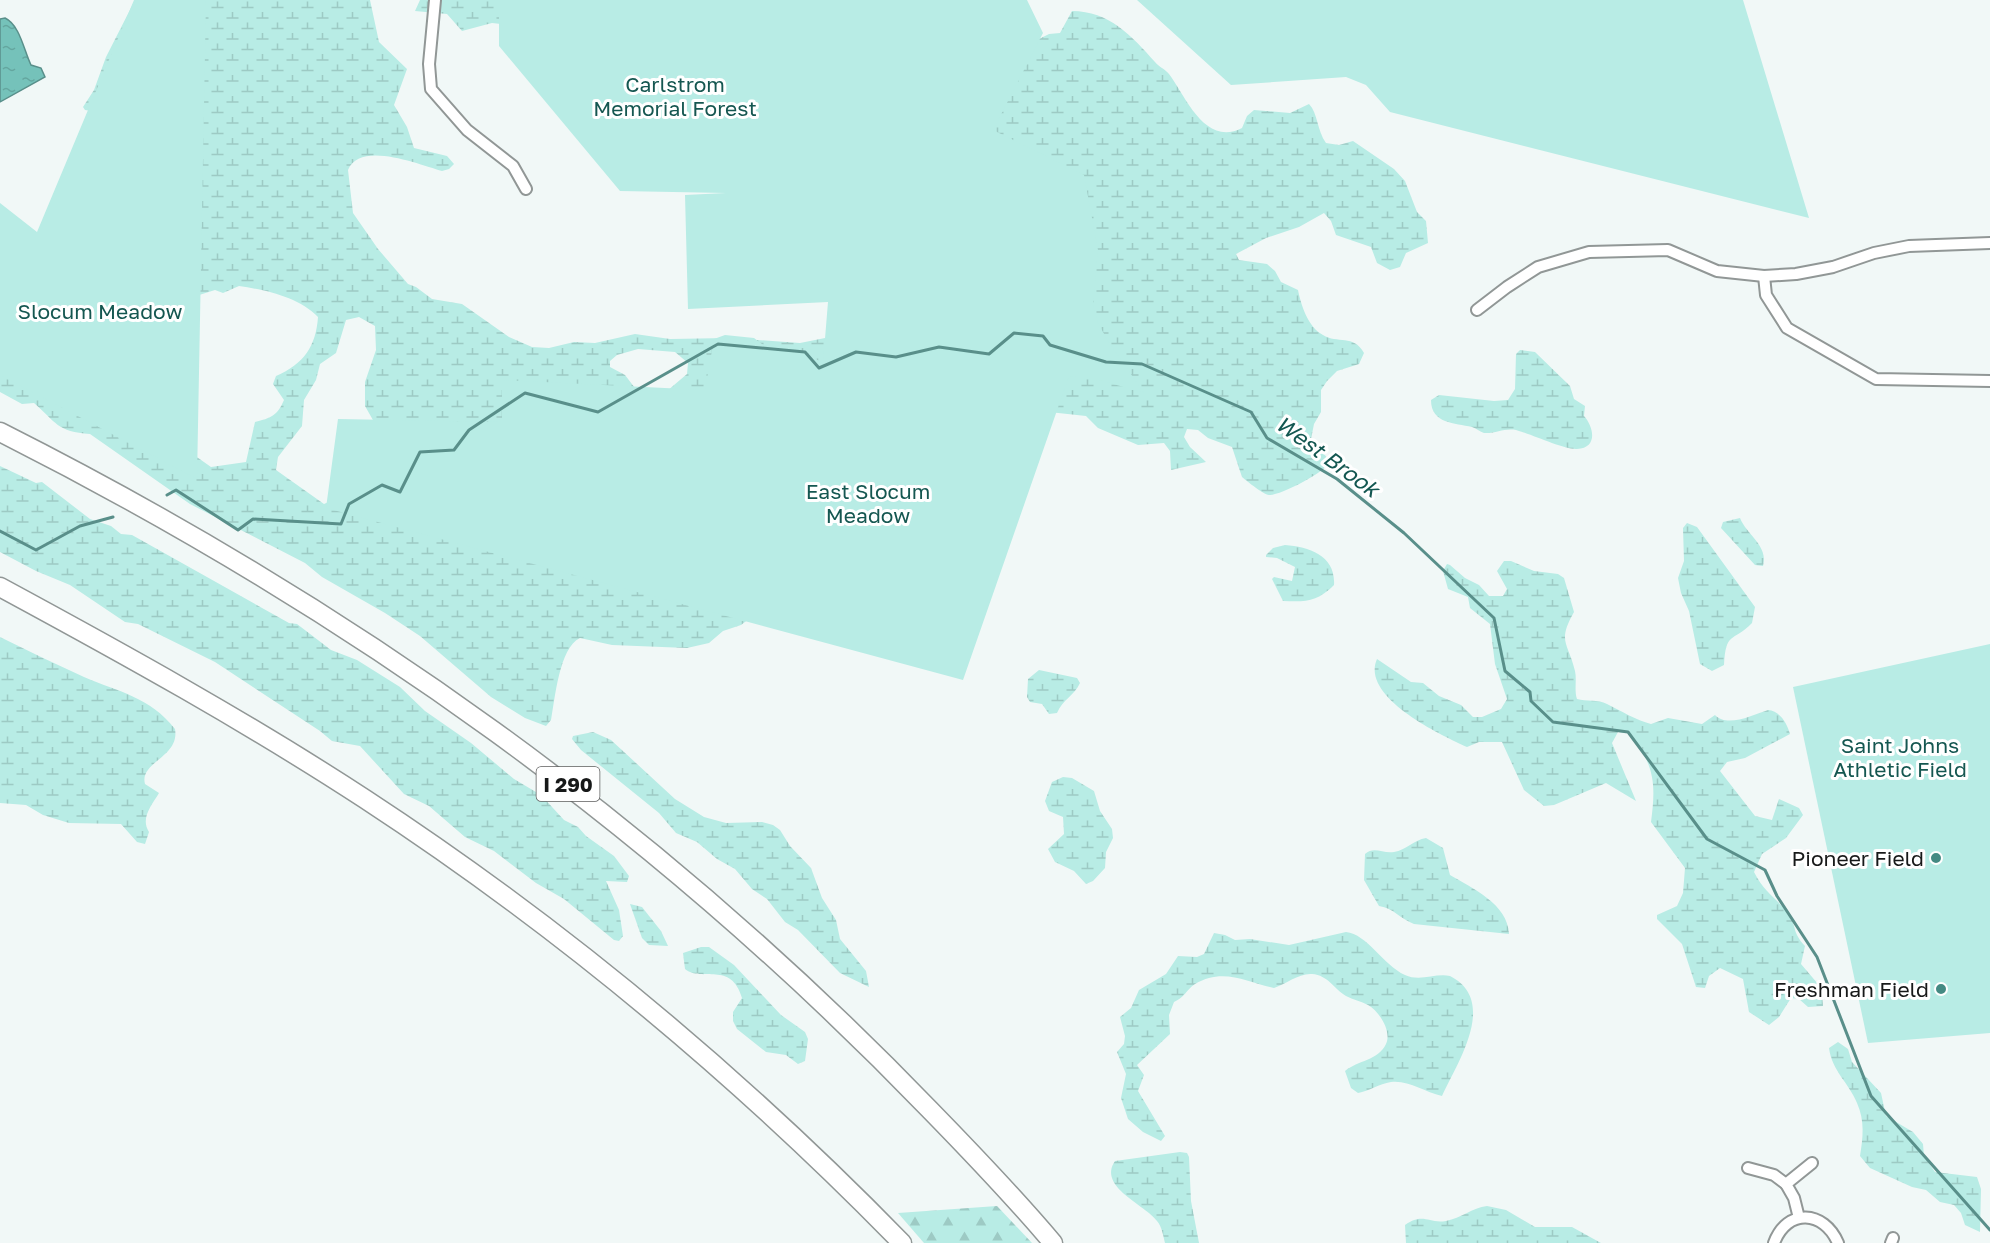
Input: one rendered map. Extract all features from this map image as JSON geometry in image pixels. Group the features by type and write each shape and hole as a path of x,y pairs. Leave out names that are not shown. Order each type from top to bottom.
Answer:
{"highway":[{"name":"I 290","path":"0,432 183,530 343,626 438,689 600,808 806,986 894,1073 1053,1243"},
{"path":"0,587 222,710 367,800 476,876 606,974 694,1048 816,1159 902,1243"}],"street":[{"path":"435,0 429,64 431,89 467,130 513,166 526,189"},
{"path":"1477,310 1538,267 1591,252 1668,250 1717,271 1764,276 1796,274 1833,267 1874,253 1909,246 1990,243"},
{"path":"1764,276 1766,295 1787,328 1876,379 1990,381"},
{"path":"1786,1184 1812,1163"},
{"path":"1748,1168 1774,1175 1786,1184 1794,1198 1800,1218"},
{"path":"1774,1243 1781,1228 1800,1218 1820,1220 1828,1225 1838,1243"}],"green space":[{"name":"Slocum Meadow","path":"134,0 206,0 197,479 0,375 0,203 37,232"},
{"name":"Slocum Meadow","path":"135,0 370,0 379,42 407,69 394,105 407,127 414,148 447,156 454,164 442,171 391,157 365,157 355,161 348,170 353,213 378,249 408,284 432,299 462,304 509,337 532,347 549,348 574,342 595,343 635,334 670,339 728,338 800,343 860,331 1035,41 1049,34 1060,33 1072,11 1097,15 1128,34 1169,74 1198,117 1217,131 1229,132 1242,128 1247,116 1254,110 1290,113 1309,104 1326,143 1339,145 1353,141 1394,169 1405,181 1417,212 1426,221 1428,243 1406,253 1400,267 1390,270 1377,263 1371,247 1336,235 1331,221 1324,213 1299,227 1266,238 1236,254 1239,260 1267,264 1275,271 1281,282 1298,290 1306,315 1313,327 1328,338 1355,343 1364,353 1359,364 1337,371 1321,390 1321,412 1314,424 1311,439 1330,461 1321,471 1302,482 1282,492 1266,494 1242,477 1232,447 1208,438 1198,430 1187,429 1184,437 1190,447 1206,462 1171,470 1170,451 1164,443 1138,445 1098,428 1086,416 1049,412 741,625 723,631 709,643 687,648 612,645 580,638 567,652 556,687 551,720 546,726 525,718 491,697 420,636 322,577 305,563 190,504 90,434 70,431 58,425 34,403 22,404 0,392 0,235 36,242 109,114 85,110 83,107 94,90 106,57","holes":["239,286 271,292 292,299 318,317 315,337 307,353 294,366 276,376 273,384 284,400 273,416 255,422 246,462 211,467 194,455 196,296 215,290 223,293","359,317 375,326 376,350 365,382 365,406 382,436 344,495 324,504 276,470 278,457 302,426 304,400 316,380 320,364 336,353 346,320","638,349 675,352 688,363 687,374 667,391 638,392 625,375 610,367 610,361 617,355"]},
{"path":"420,0 682,0 510,25 492,23 462,31 447,14 415,11"},
{"name":"East Slocum Meadow","path":"499,0 1027,0 1043,33 993,130 1084,175 1098,250 1093,305 1098,323 1108,341 1144,393 1103,381 1069,376 963,680 326,508 338,419 502,422 502,380 705,390 714,339 725,335 754,338 766,347 798,349 823,363 828,302 688,309 685,195 726,193 620,191 499,46"},
{"path":"1137,0 1743,0 1809,218 1390,112 1366,85 1346,77 1231,85"},
{"path":"1520,350 1535,352 1570,386 1574,399 1585,406 1584,416 1592,431 1592,436 1591,441 1584,448 1572,449 1516,430 1484,433 1472,427 1445,421 1435,414 1431,400 1439,395 1494,401 1508,400 1515,389 1516,354"},
{"path":"0,466 36,483 42,482 90,519 111,526 121,534 132,535 289,623 297,624 331,650 357,660 400,687 425,711 471,743 514,779 541,795 564,820 578,827 586,836 614,856 629,876 627,882 606,881 619,910 623,936 619,941 614,940 564,899 536,883 494,851 465,837 429,806 404,794 360,746 332,741 215,662 138,624 125,622 70,585 36,571 0,552"},
{"path":"1740,518 1763,552 1763,566 1755,565 1721,528 1723,522"},
{"path":"1687,523 1697,527 1755,607 1752,623 1728,642 1724,665 1712,671 1700,664 1689,611 1681,593 1678,578 1684,561 1683,528"},
{"path":"1285,545 1303,548 1320,555 1331,567 1334,585 1322,595 1311,600 1283,601 1272,579 1274,577 1292,581 1295,567 1277,558 1266,557 1266,555 1273,548"},
{"path":"1504,561 1511,561 1534,571 1558,574 1564,578 1574,612 1566,630 1565,642 1575,671 1577,699 1603,702 1651,724 1668,718 1702,724 1715,715 1720,719 1733,720 1768,710 1782,718 1790,734 1745,758 1727,762 1720,771 1755,816 1772,820 1779,799 1799,808 1803,815 1786,838 1762,854 1754,872 1792,921 1798,937 1805,946 1801,964 1818,984 1821,983 1823,1006 1808,1007 1799,999 1791,998 1779,1017 1769,1025 1749,1012 1743,979 1720,968 1709,976 1705,988 1696,987 1682,944 1657,919 1657,915 1677,906 1683,893 1685,868 1651,822 1652,775 1638,744 1629,733 1618,732 1612,743 1636,801 1606,783 1554,805 1544,806 1524,790 1502,742 1479,742 1467,747 1406,713 1380,687 1375,673 1377,659 1411,682 1423,683 1439,696 1461,705 1473,717 1482,717 1501,709 1507,699 1495,664 1490,624 1470,608 1468,597 1448,589 1443,571 1447,564 1450,565 1465,578 1479,585 1489,596 1503,596 1507,589 1497,571"},
{"path":"0,637 84,677 144,702 155,709 175,729 172,746 153,764 145,776 145,784 159,793 146,817 149,832 145,844 137,842 121,824 69,823 43,815 26,805 0,803"},
{"name":"Saint Johns Athletic Field","path":"1990,644 1990,1033 1868,1043 1793,687"},
{"path":"1039,670 1077,678 1080,683 1057,713 1049,714 1042,704 1030,702 1027,697 1028,679"},
{"path":"593,732 611,740 675,799 704,817 726,823 762,822 780,830 790,846 811,868 822,898 836,920 840,939 866,971 869,987 840,973 798,930 785,922 767,899 752,889 735,869 717,859 697,842 676,833 659,813 581,750 572,739 573,736"},
{"path":"1063,777 1072,778 1094,791 1100,811 1112,829 1113,838 1106,852 1105,868 1093,881 1086,884 1074,871 1055,862 1048,849 1064,834 1063,817 1049,811 1045,801 1052,782"},
{"path":"1426,838 1443,848 1450,875 1478,891 1496,906 1507,923 1509,934 1414,924 1389,909 1379,906 1364,880 1365,854 1375,850 1398,851"},
{"path":"630,904 642,907 661,931 668,946 649,945 642,938"},
{"path":"1346,932 1361,938 1389,964 1405,975 1416,978 1450,976 1464,987 1472,1001 1473,1016 1470,1033 1442,1096 1398,1082 1387,1083 1358,1093 1351,1088 1345,1071 1382,1050 1387,1039 1386,1028 1372,1008 1346,996 1322,977 1312,974 1302,975 1274,988 1225,976 1205,979 1195,984 1174,1002 1169,1015 1170,1034 1137,1065 1144,1075 1138,1091 1165,1136 1161,1141 1143,1132 1128,1119 1121,1098 1126,1074 1117,1052 1124,1044 1125,1036 1120,1017 1131,1008 1139,990 1166,974 1178,956 1197,957 1204,954 1214,933 1235,940 1250,939 1289,945"},
{"path":"709,947 734,965 781,1015 805,1032 808,1039 805,1061 798,1064 786,1055 766,1052 737,1029 733,1021 733,1012 742,998 731,979 724,976 692,973 685,969 683,953"},
{"path":"1838,1042 1848,1049 1852,1062 1881,1093 1886,1116 1913,1132 1923,1144 1924,1156 1935,1172 1977,1177 1981,1189 1980,1232 1965,1225 1961,1213 1954,1205 1940,1202 1926,1190 1912,1187 1870,1168 1860,1156 1863,1129 1860,1110 1837,1070 1829,1048"},
{"path":"1187,1153 1189,1157 1191,1201 1199,1243 1165,1243 1157,1221 1125,1195 1112,1179 1111,1170 1115,1161"},
{"path":"997,1206 1032,1243 924,1243 898,1213"},
{"path":"1487,1206 1506,1210 1535,1227 1572,1227 1601,1243 1406,1243 1405,1225 1411,1221 1422,1219 1446,1221"}],"water":[{"path":"5,18 18,32 31,65 41,68 45,77 0,102 0,19"}],"waterway":[{"name":"West Brook","path":"167,495 176,490 238,530 253,519 341,524 349,504 382,485 400,492 420,452 454,450 469,430 525,393 598,412 718,344 805,352 819,368 856,352 896,357 939,347 989,354 1014,333 1043,336 1050,345 1106,362 1142,364 1251,412 1267,438 1337,479 1404,533 1494,618 1505,671 1530,692 1531,701 1553,722 1628,732 1707,839 1765,870 1777,896 1817,957 1871,1096 1990,1230"},
{"name":"West Brook","path":"0,531 36,550 80,526 113,517"}],"place":[{"name":"Pioneer Field","path":"1936,858"},
{"name":"Freshman Field","path":"1941,989"}],"park label":[{"name":"Carlstrom Memorial Forest","path":"675,96"}]}
